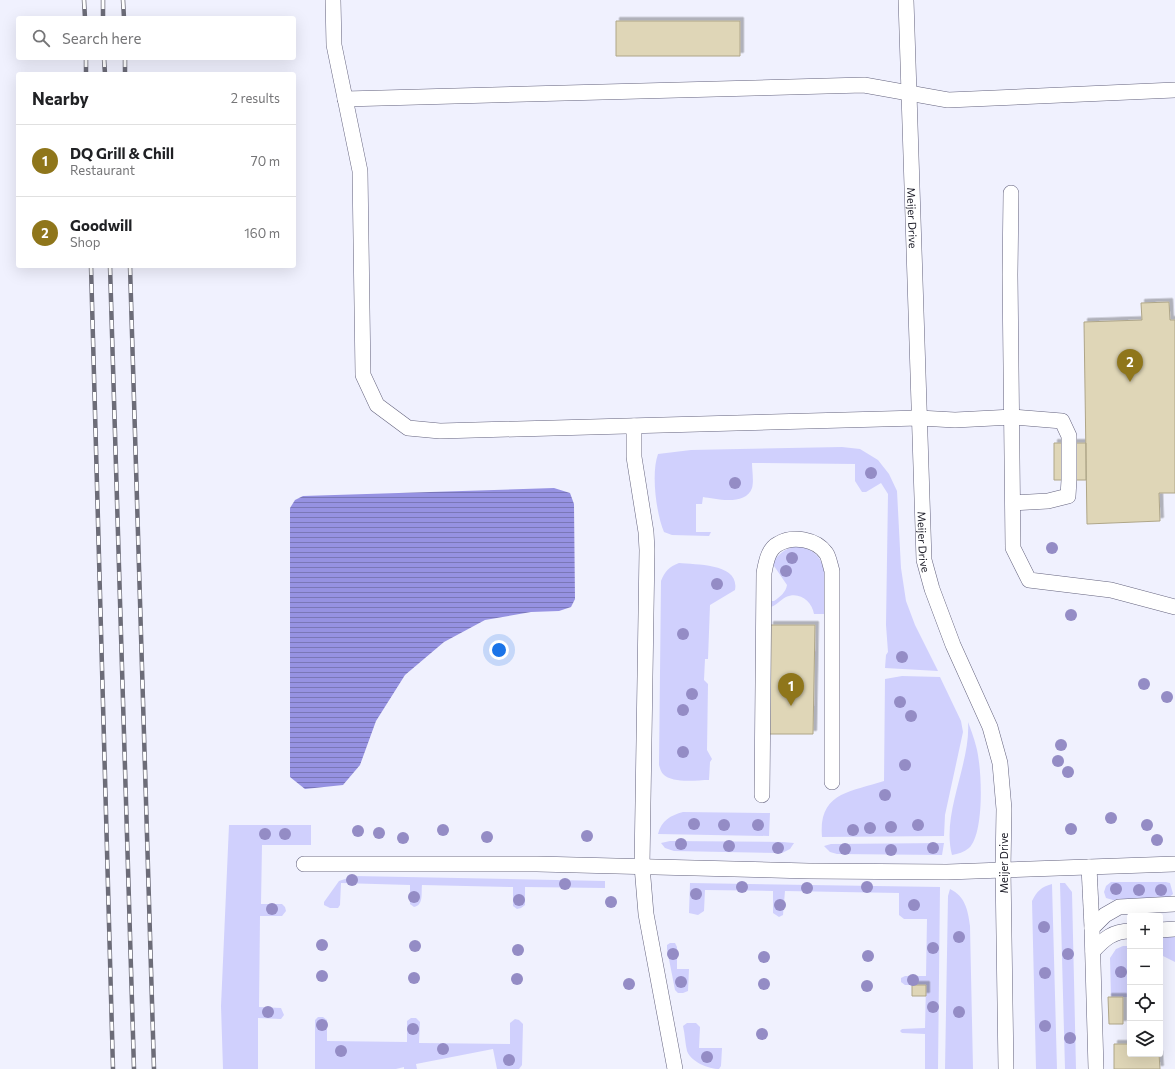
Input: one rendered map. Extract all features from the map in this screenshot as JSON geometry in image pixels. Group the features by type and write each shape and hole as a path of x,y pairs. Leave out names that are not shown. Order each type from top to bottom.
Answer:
{"lane":[{"path":"333,0 334,45 360,171 363,375 377,405 408,428 440,431 919,418 955,420 1012,417 1062,422 1069,436 1068,496 1048,501 1013,503"},
{"name":"Meijer Drive","path":"906,0 924,560 932,589 953,645 990,727 1000,762 1004,809 1003,869 1006,1069"},
{"path":"345,99 864,85 948,100 1175,90"},
{"path":"1011,193 1010,275 1013,548 1029,580 1111,590 1175,607"},
{"path":"634,426 634,457 646,532 642,866 646,914 674,1069"},
{"path":"762,795 764,573 767,557 778,544 798,539 813,542 826,553 832,571 832,782"},
{"path":"304,864 642,866 816,871 946,872 1175,864"},
{"path":"1089,867 1096,1069"},
{"path":"1092,928 1105,915 1119,907 1175,904"},
{"path":"1163,930 1175,929"},
{"path":"1093,951 1107,937 1120,931 1127,931"}],"shaded area":[{"path":"842,447 860,449 878,460 889,474 897,491 901,568 906,601 915,625 938,671 885,668 886,655 888,652 886,625 888,494 881,483 866,492 862,492 855,481 855,464 752,463 753,485 749,494 744,497 730,500 703,497 702,504 696,504 696,532 711,532 709,536 672,535 664,532 655,493 655,472 658,454 691,450"},
{"path":"554,488 570,493 574,504 575,599 571,607 559,611 531,612 485,620 444,642 405,675 376,721 360,765 343,785 305,789 290,777 290,508 295,500 303,496"},
{"path":"796,546 808,549 816,555 821,562 825,581 824,614 814,614 808,601 796,595 786,597 770,607 770,601 774,601 780,596 784,592 787,585 772,563 782,552"},
{"path":"679,563 716,567 731,575 735,581 735,590 710,605 708,659 705,659 704,680 708,684 707,750 712,759 710,762 709,780 685,781 673,779 663,774 659,765 661,581 668,570"},
{"path":"902,676 940,677 961,721 963,732 945,815 944,836 822,837 822,822 825,811 831,802 839,796 849,792 884,781 885,679"},
{"path":"968,722 974,740 980,768 980,814 978,829 969,848 961,853 952,855 950,823 968,738"},
{"path":"683,812 770,813 769,836 658,834 659,829 667,819"},
{"path":"229,825 311,825 311,845 262,845 261,904 282,904 286,911 282,916 260,916 259,1007 281,1008 284,1015 281,1019 258,1018 258,1069 223,1069 221,1006"},
{"path":"670,841 794,843 790,849 782,853 674,851 665,848 661,843"},
{"path":"944,843 942,855 837,854 830,852 824,846 831,844"},
{"path":"354,876 605,881 605,888 525,887 525,905 517,909 513,906 513,887 422,885 421,901 414,907 410,904 410,885 341,883 340,905 338,908 330,908 324,905 324,902 339,881"},
{"path":"1111,882 1166,882 1170,883 1173,894 1168,898 1113,900 1106,898 1104,892 1106,886"},
{"path":"690,883 940,887 938,1069 925,1069 925,1034 902,1033 900,1031 902,1029 925,1028 926,985 905,985 901,982 901,978 905,976 926,976 927,919 904,919 899,915 899,893 785,891 783,915 779,917 773,913 773,891 705,890 704,911 698,915 689,913"},
{"path":"1060,883 1065,883 1072,892 1076,1069 1065,1069"},
{"path":"1052,884 1057,1069 1036,1069 1032,901 1040,890"},
{"path":"950,889 959,895 965,904 970,926 973,1069 945,1069 948,896"},
{"path":"1163,937 1175,937 1175,962 1163,956"},
{"path":"670,943 675,943 677,947 677,969 689,969 688,991 683,993 678,993 675,990 667,949 667,945"},
{"path":"1127,946 1127,997 1111,997 1110,958 1116,949"},
{"path":"318,1017 323,1017 327,1020 327,1041 407,1042 407,1021 411,1018 416,1018 420,1022 419,1043 510,1044 510,1023 515,1019 519,1020 523,1024 522,1065 519,1069 497,1069 493,1049 416,1064 417,1069 404,1069 404,1067 396,1069 315,1069 315,1020"},
{"path":"687,1023 696,1023 700,1027 699,1048 722,1048 721,1066 719,1069 710,1068 696,1062 689,1055 686,1048 683,1026"}],"building":[{"path":"616,21 740,21 740,56 616,56"},
{"path":"1169,302 1170,320 1175,320 1175,493 1159,493 1160,521 1087,524 1084,322 1142,320 1141,303"},
{"path":"1054,443 1086,443 1086,480 1054,480"},
{"path":"770,625 815,625 813,734 768,734"},
{"path":"912,985 926,985 926,996 912,996"},
{"path":"1108,997 1123,997 1123,1024 1109,1024"},
{"path":"1114,1044 1127,1044 1127,1057 1159,1057 1160,1069 1114,1069"}],"railway":[{"path":"84,0 85,16"},
{"path":"103,0 103,16"},
{"path":"123,0 124,16"},
{"path":"86,60 86,72"},
{"path":"104,60 105,72"},
{"path":"125,60 125,72"},
{"path":"91,268 113,1069"},
{"path":"110,268 134,1069"},
{"path":"130,268 154,1069"}],"place":[{"name":"Goodwill","path":"1130,382"},
{"name":"DQ Grill & Chill","path":"791,706"}]}
